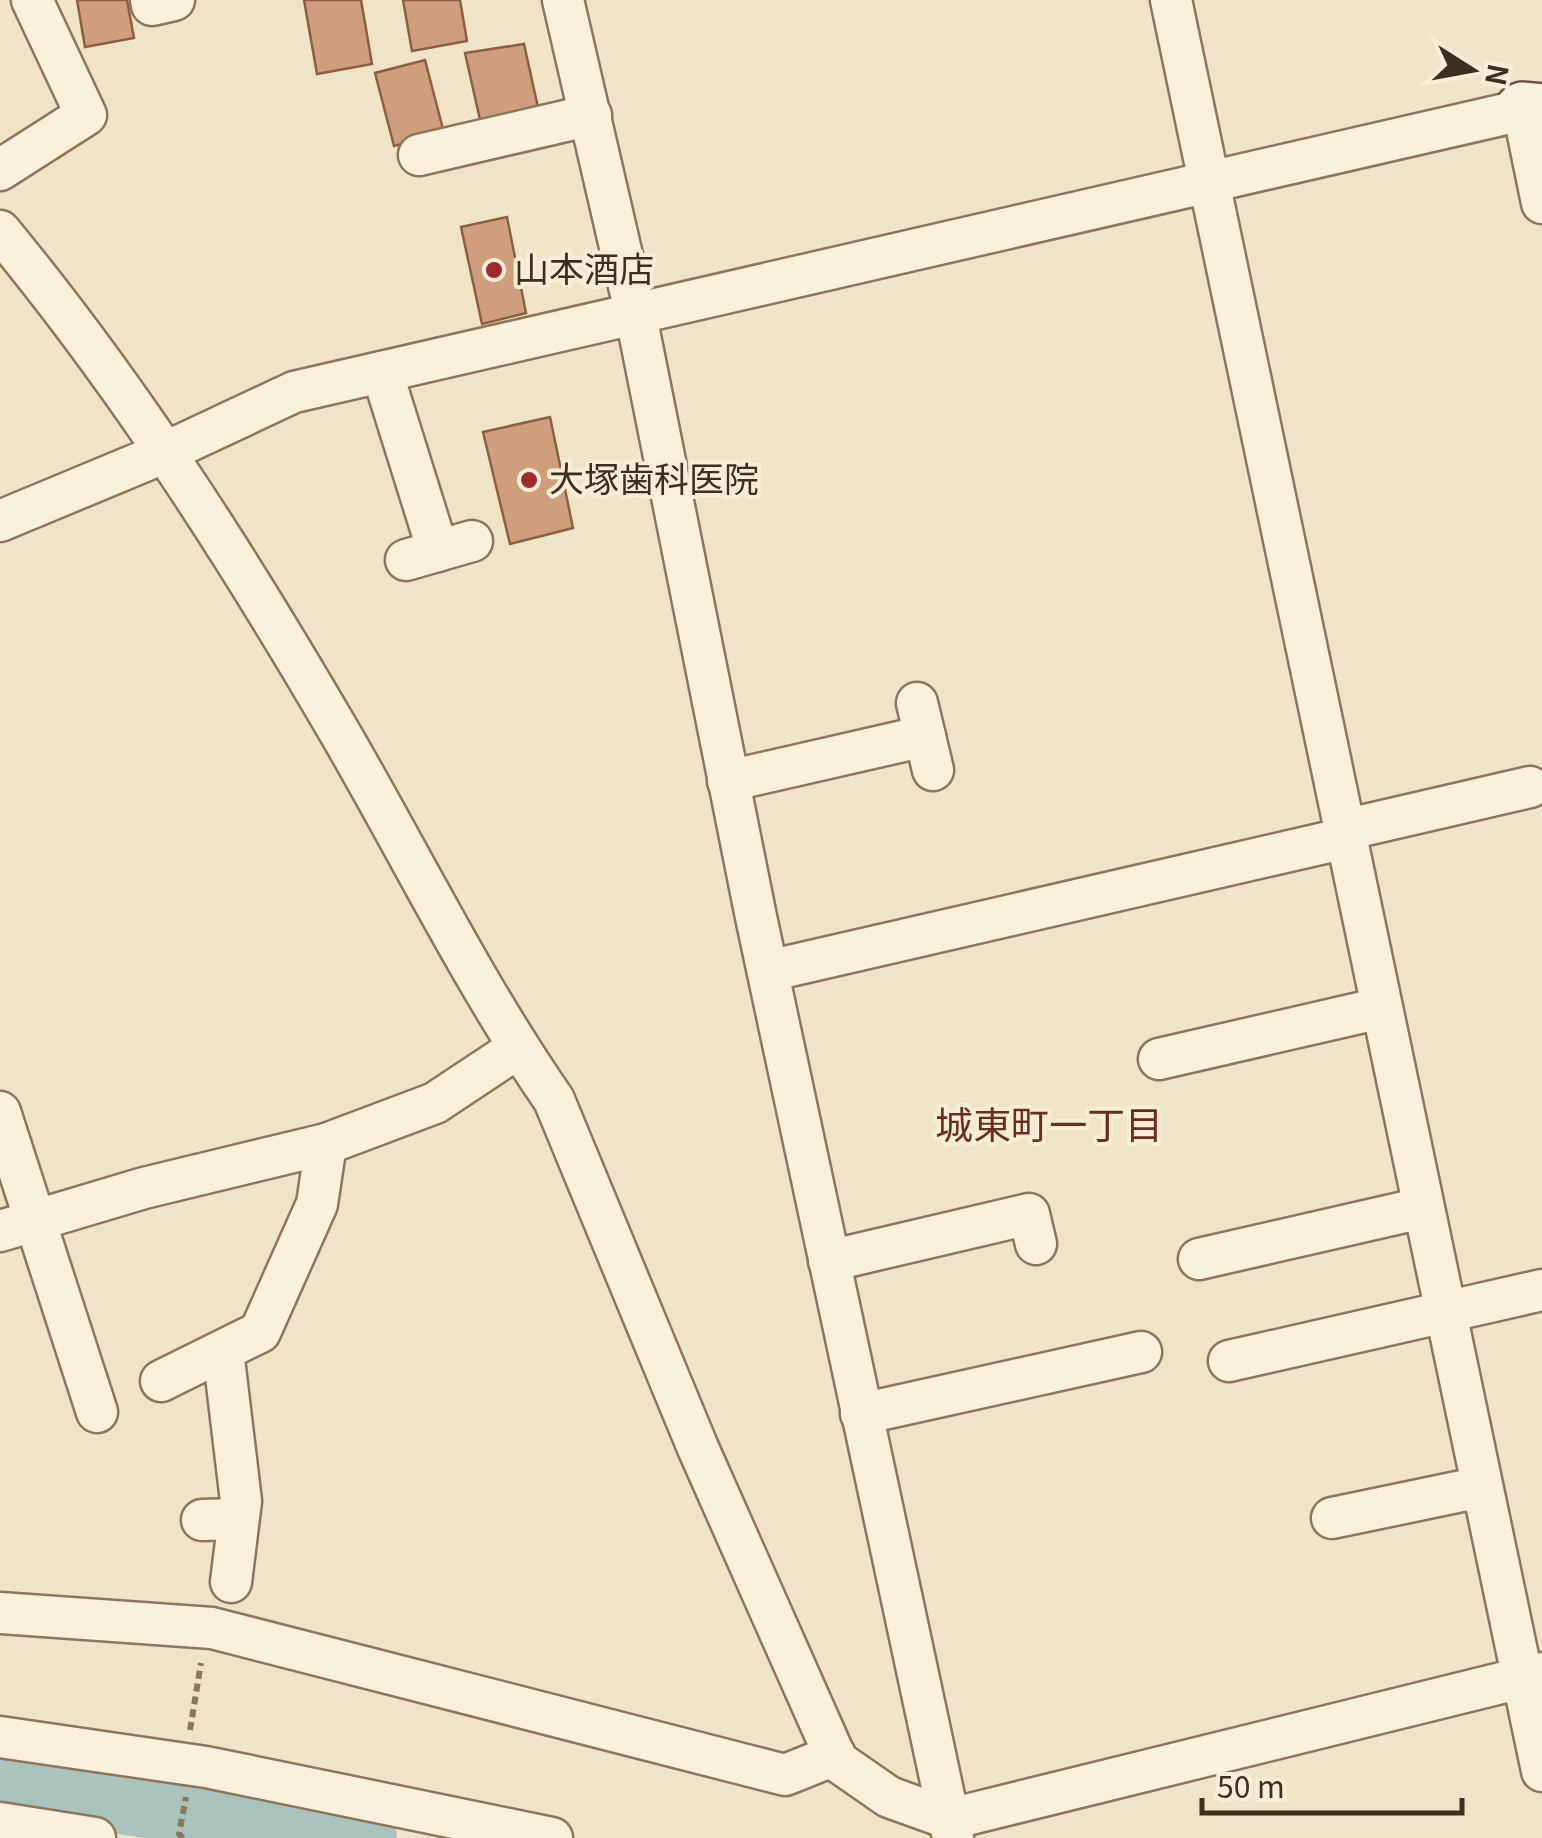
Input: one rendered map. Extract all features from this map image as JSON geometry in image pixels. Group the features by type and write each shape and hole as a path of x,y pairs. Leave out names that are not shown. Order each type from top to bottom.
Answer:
{"street":[{"path":"0,170 86,115 32,0"},
{"path":"151,0 152,5 174,0"},
{"path":"563,0 636,316 728,780 951,1829"},
{"path":"1172,0 1481,1487 1532,1675 1542,1771"},
{"path":"0,521 166,452 294,392 1210,181 1532,111 1542,202"},
{"path":"418,155 591,115"},
{"path":"0,231 110,370 166,452 339,732 518,1048 554,1100 698,1448 834,1755 889,1797 951,1829 1532,1675"},
{"path":"382,372 439,550"},
{"path":"728,780 925,736"},
{"path":"768,971 1530,787"},
{"path":"1159,1059 1381,1008"},
{"path":"16,1226 144,1188 326,1144 435,1103 518,1048"},
{"path":"0,1112 16,1226"},
{"path":"161,1381 260,1332 278,1333 316,1204 326,1144"},
{"path":"1199,1259 1422,1208"},
{"path":"829,1261 1029,1214 1036,1244"},
{"path":"16,1226 45,1240 75,1353 98,1412"},
{"path":"1229,1361 1298,1363 1444,1314 1542,1290"},
{"path":"223,1351 240,1501 220,1519 231,1582"},
{"path":"861,1414 1141,1352"},
{"path":"1332,1518 1481,1487"},
{"path":"0,1612 206,1628 786,1776 834,1755"},
{"path":"0,1737 193,1766 552,1838"},
{"path":"0,1823 95,1838"}],"path":[{"path":"193,1766 190,1731 206,1628"}],"building":[{"path":"77,0 127,0 134,38 85,47"},
{"path":"304,0 361,0 372,64 317,74"},
{"path":"403,0 460,0 467,41 412,51"},
{"path":"524,44 539,112 481,124 465,53"},
{"path":"425,60 444,133 394,146 375,73"},
{"name":"山本酒店","path":"507,217 526,313 482,324 461,227"},
{"name":"大塚歯科医院","path":"550,417 573,528 510,544 483,432"}],"waterway":[{"path":"0,1786 366,1838"}],"place":[{"name":"山本酒店","path":"494,270"},
{"name":"大塚歯科医院","path":"529,480"}],"district":[{"name":"城東町一丁目","path":"1049,1126"}]}
